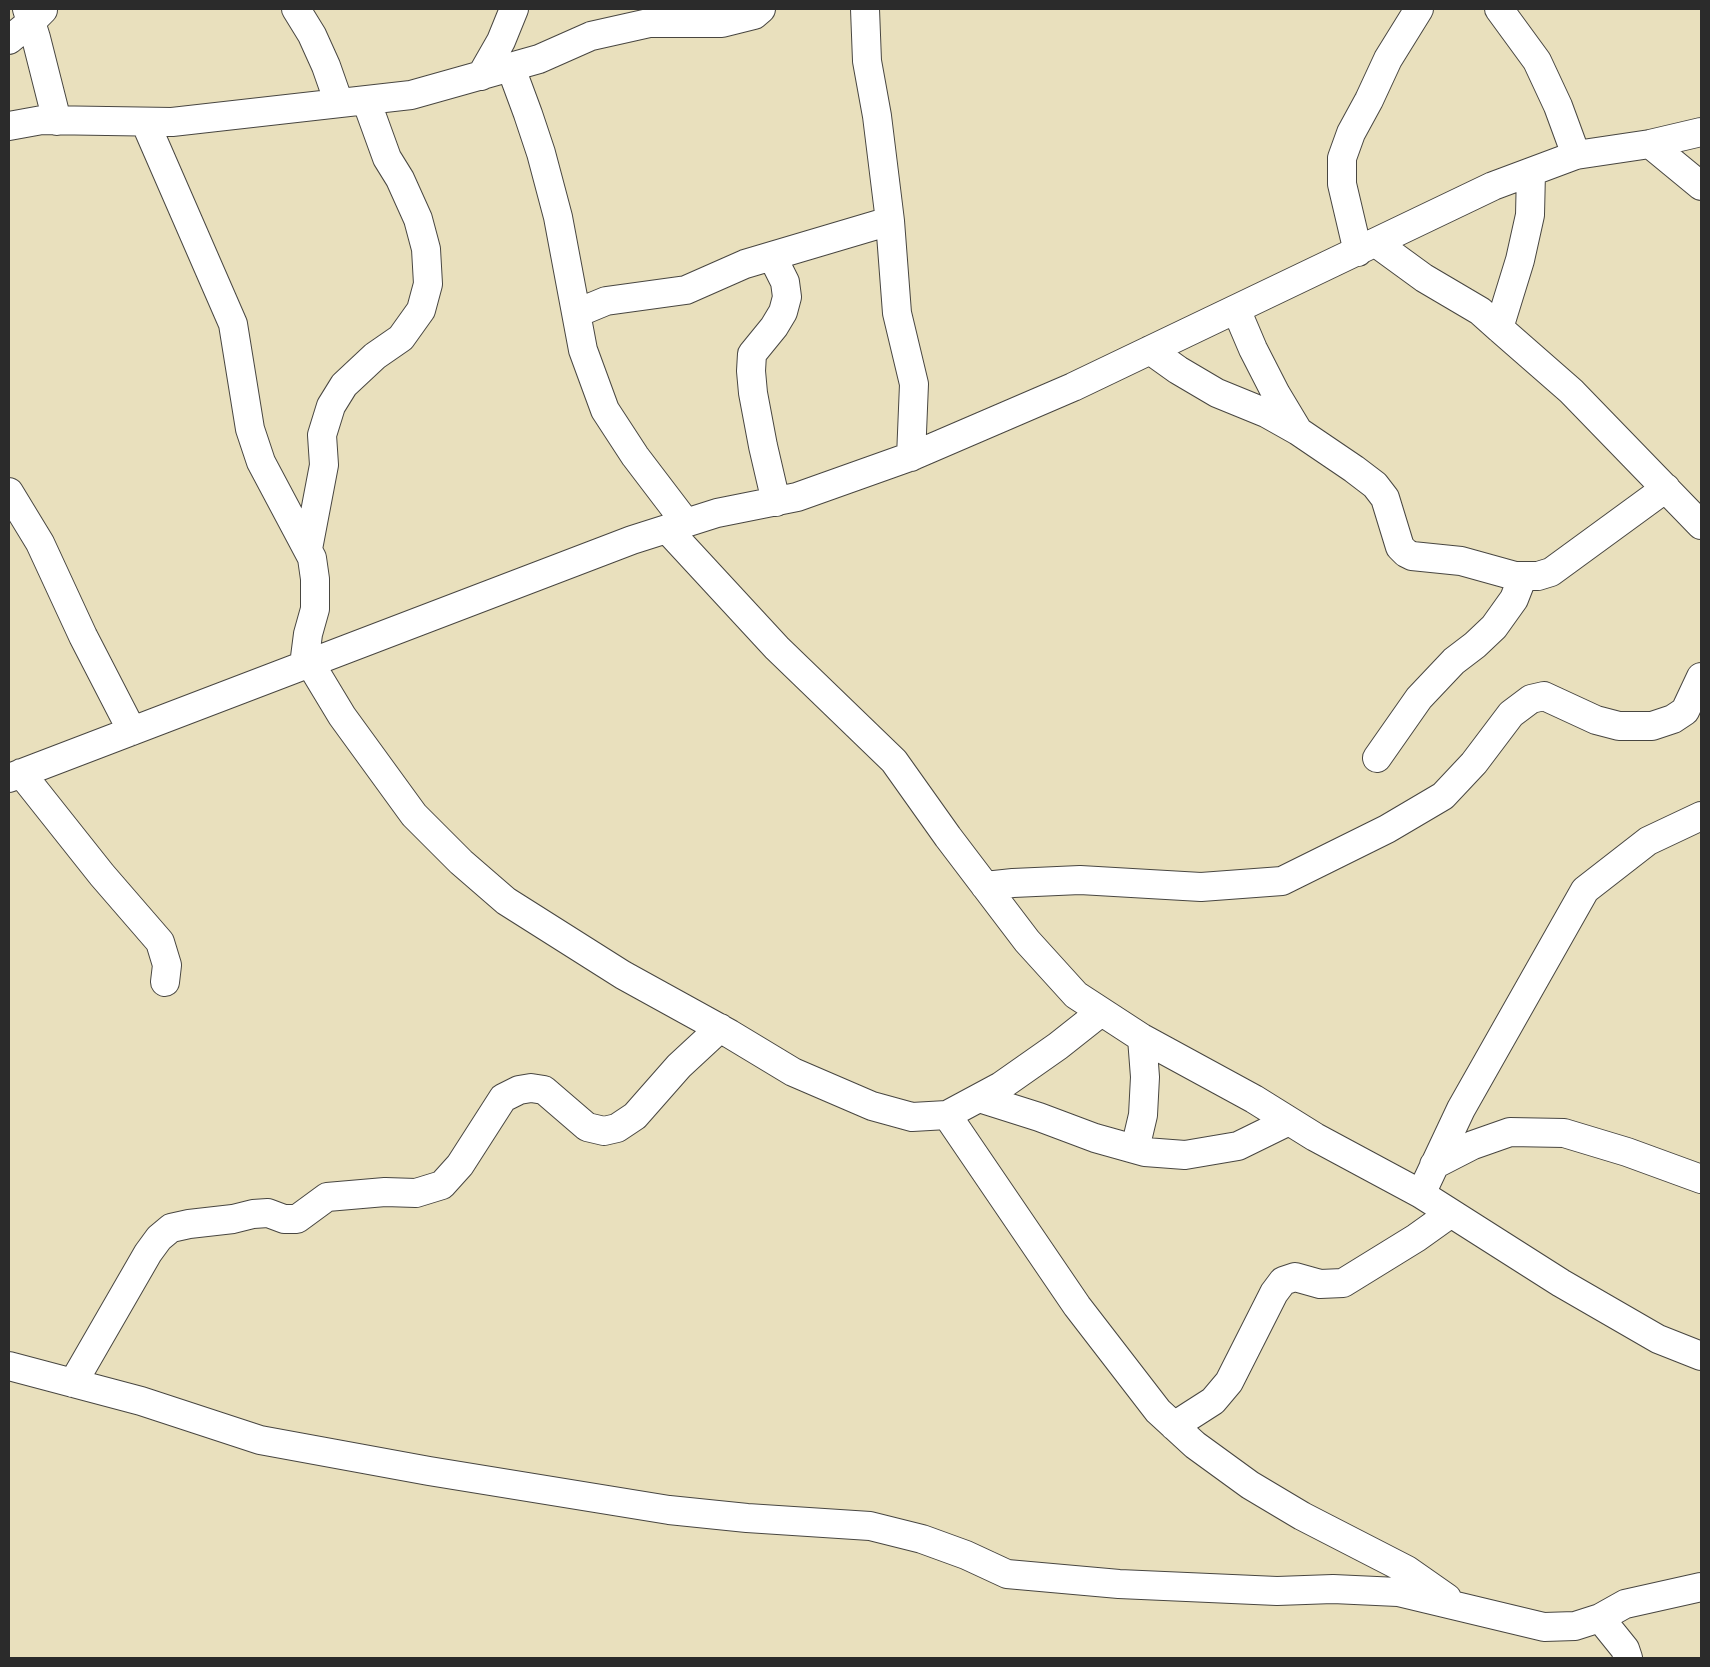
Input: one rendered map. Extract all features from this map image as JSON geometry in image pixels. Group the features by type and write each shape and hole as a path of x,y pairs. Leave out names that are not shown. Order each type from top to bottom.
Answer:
{"street":[{"path":"296,9 312,35 326,66 352,101 400,179 418,219 426,249 428,284 421,310 402,338 375,356 344,385 331,406 322,435 324,465 308,549"},
{"path":"481,76 501,41 514,9"},
{"path":"9,126 42,120 172,122 411,94 539,59 591,36 649,23 722,23 754,15 760,9"},
{"path":"865,9 868,61 890,221 897,314 914,384 911,457"},
{"path":"1419,9 1388,59 1351,133 1342,158 1342,184 1367,248 1424,278 1480,311 1571,391 1701,525"},
{"path":"1499,9 1537,62 1558,106 1576,155"},
{"path":"9,40 34,13"},
{"path":"34,13 57,121"},
{"path":"511,68 541,153 558,217 583,350 605,410 677,526 778,648 894,760 948,837 1027,941 1076,995 1142,1038 1254,1099 1315,1137 1421,1194 1569,1288 1658,1339 1701,1356"},
{"path":"145,122 233,324 250,429 261,462 312,558 315,579 315,609 308,634 307,664 342,716 414,815 461,862 506,902 542,926 623,975 720,1028 793,1072 872,1106 912,1117 947,1115 1001,1086 1058,1046 1101,1012"},
{"path":"165,982 167,965 160,942 15,776 632,540 717,513 797,497 911,457 1074,388 1493,186 1576,155 1650,144 1701,132"},
{"path":"1650,144 1701,186"},
{"path":"1499,328 1520,260 1530,215 1531,172"},
{"path":"577,313 606,301 686,290 745,264 890,221"},
{"path":"772,256 785,282 787,297 784,312 752,354 751,371 753,393 763,446 776,502"},
{"path":"1236,309 1272,386 1298,430"},
{"path":"1150,350 1178,370 1217,393 1266,413 1298,430 1375,485 1385,498 1400,547 1412,556 1461,561 1515,576 1538,576 1551,572 1666,488"},
{"path":"9,492 40,543 83,636 132,731"},
{"path":"1377,758 1419,698 1454,660 1475,645 1494,627 1514,599 1523,576"},
{"path":"985,886 1080,880 1201,887 1282,881 1387,829 1443,796 1474,763 1511,714 1530,699 1544,696 1596,720 1618,726 1652,726 1673,720 1685,711 1697,692"},
{"path":"1421,1194 1461,1109 1585,890 1648,841 1701,816"},
{"path":"73,1383 148,1253 159,1238 171,1228 233,1219 253,1214 268,1213 284,1219 297,1218 327,1197 384,1192 416,1193 442,1185 460,1165 503,1098 519,1090 530,1088 544,1090 587,1127 604,1131 616,1128 634,1116 679,1066 720,1028"},
{"path":"1135,1149 1144,1106 1145,1077 1142,1038"},
{"path":"979,1098 1039,1117 1095,1138 1145,1152 1185,1155 1238,1146 1289,1121"},
{"path":"947,1115 1077,1306 1158,1411 1195,1445 1250,1485 1302,1516 1407,1570 1460,1608"},
{"path":"1434,1165 1473,1145 1510,1132 1564,1134 1627,1152 1701,1179"},
{"path":"1174,1426 1213,1401 1229,1382 1274,1292 1283,1281 1294,1277 1320,1284 1343,1283 1416,1238 1451,1213"},
{"path":"9,1366 141,1401 260,1440 346,1457 669,1510 747,1518 870,1526 922,1539 966,1554 1007,1574 1119,1584 1277,1591 1333,1589 1398,1592 1544,1627 1575,1626 1600,1618 1625,1604 1701,1587"},
{"path":"1600,1618 1625,1650 1628,1658"}]}
